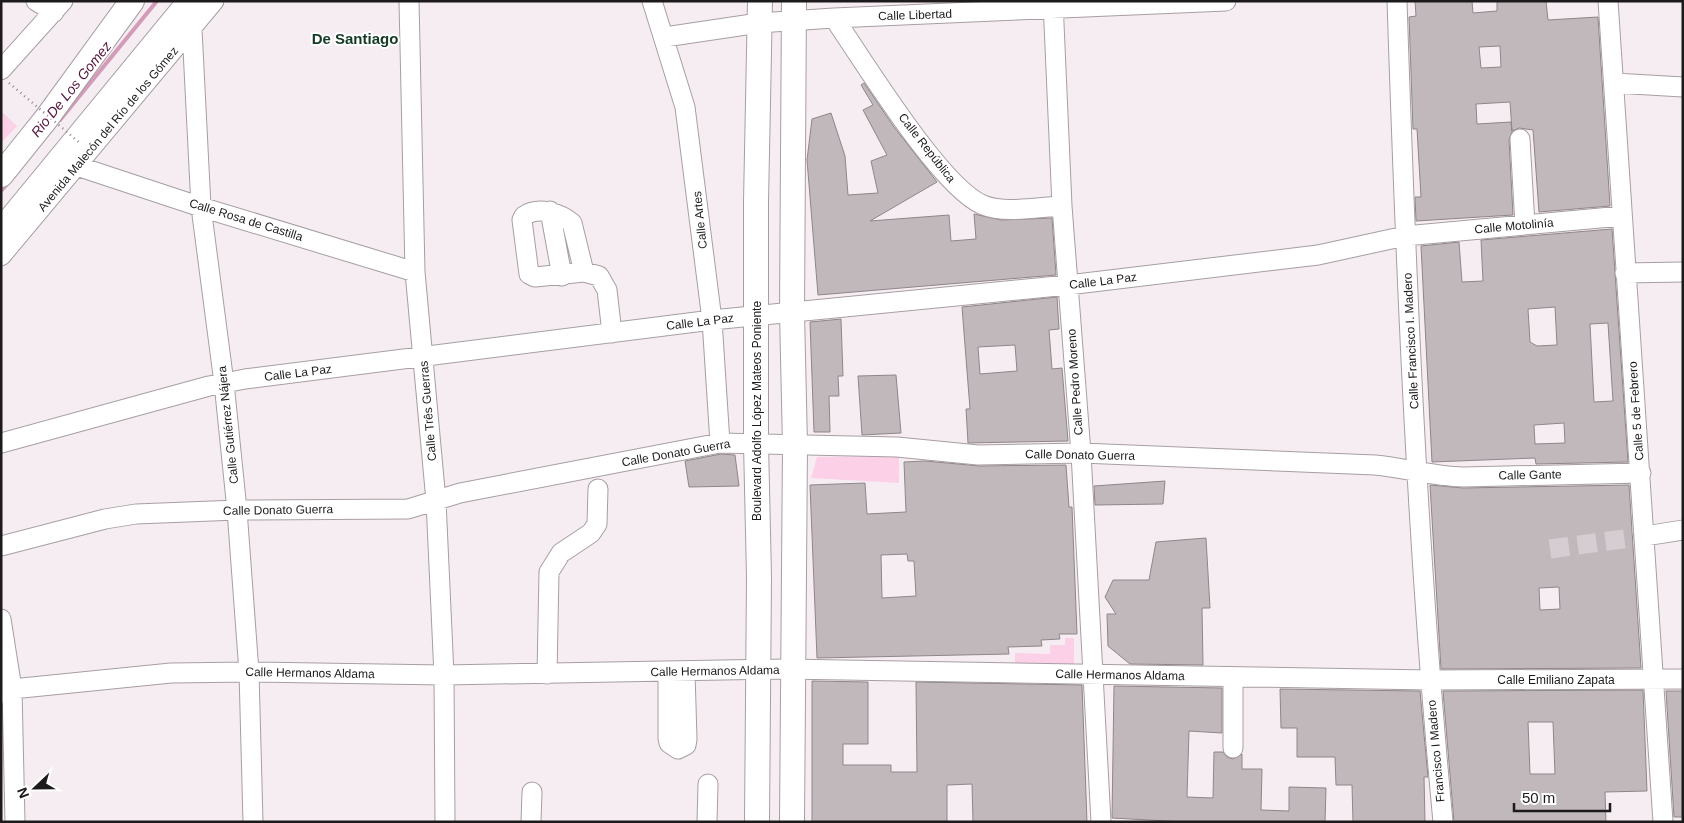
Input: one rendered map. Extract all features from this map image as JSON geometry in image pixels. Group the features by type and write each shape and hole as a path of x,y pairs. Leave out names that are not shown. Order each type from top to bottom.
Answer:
{"main road":[{"path":"1,174 46,119 132,1"},
{"name":"Avenida Malecón del Río de los Gómez","path":"1,231 190,1"},
{"name":"Boulevard Adolfo López Mateos Poniente","path":"758,822 776,669 774,314 778,13"},
{"name":"Boulevard Adolfo López Mateos Poniente","path":"778,13 774,314 775,445 759,577 776,669 792,822"}],"street":[{"path":"5,76 58,6 36,1"},
{"name":"Avenida Malecón del Río de los Gómez","path":"1,256 214,1"},
{"name":"Calle Três Guerras","path":"409,1 416,272 422,358 436,501 444,675 445,822"},
{"name":"Calle Artes","path":"652,1 665,36 685,107 712,320 720,443"},
{"path":"770,1 778,13"},
{"name":"Calle Libertad","path":"665,36 778,13 834,18 1053,5 1226,1"},
{"name":"Calle Francisco I. Madero","path":"1397,1 1405,236 1430,680"},
{"name":"Calle 5 de Febrero","path":"1608,1 1646,536 1663,822"},
{"name":"Calle Pedro Moreno","path":"1053,5 1062,206 1081,454 1101,822"},
{"name":"Calle República","path":"834,18 911,130 955,184 970,198 984,205 999,209 1062,206"},
{"name":"Calle Gutiérrez Nájera","path":"192,29 201,207 224,383 237,510 249,672 253,822"},
{"path":"1614,83 1683,87"},
{"path":"1520,139 1525,225"},
{"name":"Calle Rosa de Castilla","path":"77,166 201,207 416,272"},
{"path":"550,211 562,276"},
{"path":"584,272 575,228 566,218 550,211 530,212 524,216 522,220 529,274 536,277 562,276 584,272 599,276 604,282 612,333"},
{"name":"Calle Motolinía","path":"1405,236 1622,216"},
{"name":"Calle La Paz","path":"1,443 224,383 712,320 1068,285 1318,255 1405,236"},
{"path":"1626,273 1683,272"},
{"name":"Calle Donato Guerra","path":"1,546 105,519 136,514 237,510 408,509 460,493 720,443 897,448 978,455 1081,454 1375,465 1419,472"},
{"name":"Calle Gante","path":"1419,472 1438,476 1463,477 1641,473"},
{"path":"547,674 549,572 561,553 591,533 597,524 598,489"},
{"path":"1646,536 1683,530"},
{"path":"1,619 16,822"},
{"path":"766,822 776,669"},
{"path":"776,669 784,822"},
{"name":"Calle Hermanos Aldama","path":"7,691 171,673 249,672 444,675 776,669 1430,680"},
{"path":"1233,677 1233,748"},
{"name":"Calle Emiliano Zapata","path":"1430,680 1683,679"},
{"name":"Francisco I Madero","path":"1430,680 1443,822"},
{"path":"707,822 708,784"},
{"path":"531,822 532,792"}],"path":[{"path":"5,76 80,143"}],"shaded area":[{"path":"1,111 17,126 1,143"},
{"path":"899,456 899,483 811,478 817,457"},
{"path":"1065,638 1074,638 1074,665 1015,665 1015,653 1050,654 1050,645 1065,645"}],"building":[{"path":"1415,1 1472,1 1473,13 1497,11 1497,1 1546,1 1548,20 1598,17 1610,206 1539,212 1533,130 1519,128 1512,131 1510,102 1476,104 1477,124 1511,122 1512,132 1509,140 1513,215 1416,221 1415,197 1421,197 1417,129 1413,129 1409,17 1416,16","holes":["1500,46 1501,67 1481,68 1479,47"]},
{"path":"864,83 894,127 937,182 870,221 949,215 951,241 976,239 974,214 1001,220 1052,218 1056,275 818,295 807,160 812,119 831,113 845,156 848,195 878,193 871,161 887,155 863,110 873,105 861,85"},
{"path":"1612,229 1628,462 1536,464 1535,458 1432,462 1421,246 1459,242 1462,282 1483,281 1481,240","holes":["1555,307 1557,345 1537,346 1530,342 1528,309","1608,323 1613,401 1594,402 1590,324","1564,423 1565,443 1535,444 1534,425"]},
{"path":"1057,297 1059,329 1049,330 1052,369 1062,368 1068,441 968,443 966,409 970,409 962,307","holes":["1015,345 1017,371 980,374 978,347"]},
{"path":"841,319 843,376 838,376 839,396 829,396 830,432 814,432 810,322"},
{"path":"896,375 901,433 862,435 858,376"},
{"path":"721,454 735,455 739,486 689,487 685,461"},
{"path":"925,461 980,466 1066,465 1069,507 1072,507 1077,634 1059,634 1060,639 1041,640 1042,646 1008,647 1009,654 817,658 810,485 865,483 867,514 906,512 904,462","holes":["907,554 908,561 914,561 916,596 882,598 881,555"]},
{"path":"1165,481 1163,504 1095,505 1094,486"},
{"path":"1430,485 1463,488 1629,485 1641,668 1441,669","holes":["1559,587 1560,609 1540,610 1539,588"]},
{"path":"1206,538 1210,608 1202,608 1203,665 1130,664 1108,646 1107,614 1116,614 1105,597 1113,580 1149,580 1156,542"},
{"path":"812,681 868,682 868,744 843,744 843,765 891,765 891,772 917,772 916,682 1082,685 1087,822 973,822 972,784 947,785 947,822 812,822"},
{"path":"1114,686 1222,688 1222,733 1189,731 1187,797 1213,798 1214,752 1223,752 1227,757 1233,759 1242,754 1242,769 1262,769 1261,810 1289,811 1289,787 1326,788 1325,822 1186,822 1112,818"},
{"path":"1280,689 1420,691 1428,777 1424,777 1425,822 1353,822 1352,785 1336,785 1335,757 1297,757 1297,728 1281,728"},
{"path":"1643,690 1647,791 1605,792 1606,822 1454,822 1443,691","holes":["1528,722 1553,722 1555,774 1530,774"]},
{"path":"1666,691 1683,691 1683,817 1674,817"}],"waterway":[{"name":"Rio De Los Gomez","path":"60,120 157,1"},
{"name":"Rio De Los Gomez","path":"1,191 8,183"}],"tunnel":[{"path":"1550,549 1645,536"}],"district":[{"name":"De Santiago","path":"355,38"}]}
